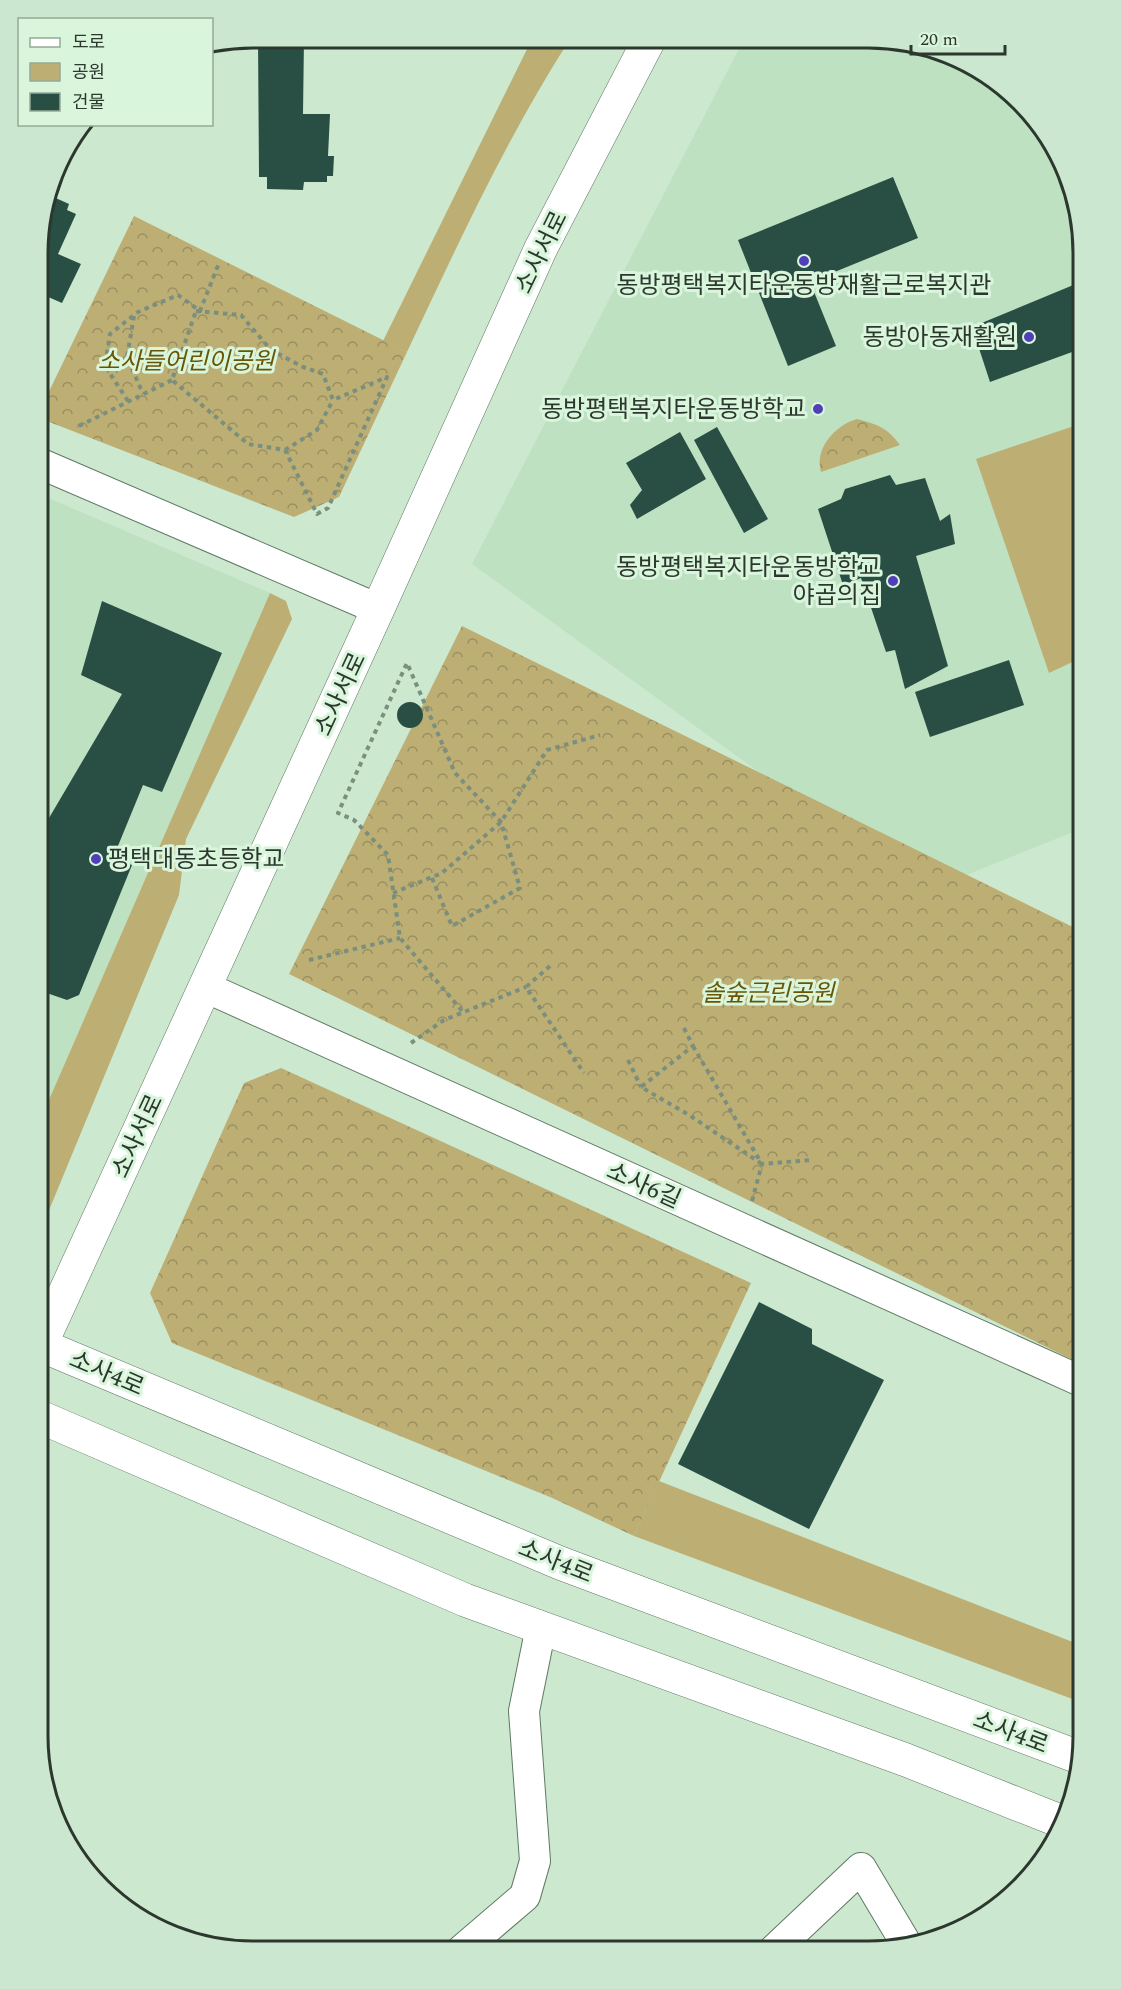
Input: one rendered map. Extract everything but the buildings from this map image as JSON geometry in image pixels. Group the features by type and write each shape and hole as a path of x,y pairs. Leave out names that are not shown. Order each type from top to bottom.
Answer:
{"main road":[{"name":"소사서로","path":"48,1327 541,248 645,48"},
{"name":"소사4로","path":"48,1351 560,1563 1072,1755"},
{"path":"48,1420 465,1599 906,1760 1055,1819"}],"street":[{"path":"48,467 378,609"},
{"name":"소사6길","path":"205,987 1073,1378"},
{"path":"472,1941 525,1896 535,1861 524,1711 541,1627"},
{"path":"784,1941 861,1868 903,1938"}],"path":[{"path":"200,311 219,263"},
{"path":"128,401 105,366 110,334 134,316 178,295 200,311"},
{"path":"79,426 172,380 196,311 241,315 271,350 303,367 323,374 333,399"},
{"path":"134,316 127,357 143,394"},
{"path":"172,380 248,444 285,450 317,430 333,399 387,377 328,508 316,514 285,450"},
{"path":"432,878 452,926 520,888 501,822 455,773 407,663 338,813 354,820 388,855 400,938 463,1012"},
{"path":"393,893 442,873 501,822 547,750 600,735"},
{"path":"309,960 400,938"},
{"path":"411,1043 444,1020 526,987 550,966"},
{"path":"526,987 584,1073"},
{"path":"684,1028 762,1164 751,1206"},
{"path":"641,1088 693,1046"},
{"path":"628,1060 641,1088 689,1115 762,1164 811,1160"}],"shaded area":[{"name":"동방평택복지타운동방학교","path":"739,48 881,48 908,52 959,69 1003,99 1022,118 1052,162 1062,187 1071,226 1073,253 1073,832 924,892 472,564"},
{"name":"평택대동초등학교","path":"48,498 270,593 48,1102"}],"green space":[{"path":"528,48 565,48 503,154 407,352 383,341"},
{"name":"소사들어린이공원","path":"134,216 407,352 339,497 294,517 48,421 48,393"},
{"path":"857,419 882,428 891,434 900,445 821,472 821,455 828,439 841,427"},
{"path":"1073,426 1073,662 1049,673 976,459"},
{"path":"270,593 286,601 292,619 186,839 179,895 48,1213 48,1102"},
{"name":"솔숲근린공원","path":"462,626 1073,927 1073,1360 289,974"},
{"path":"281,1068 751,1283 634,1536 550,1497 172,1343 150,1293 244,1083"},
{"path":"659,1481 1073,1642 1073,1699 634,1536"}],"place":[{"name":"동방평택복지타운동방재활근로복지관","path":"804,261"},
{"name":"동방아동재활원","path":"1029,337"},
{"name":"동방평택복지타운동방학교","path":"818,409"},
{"name":"동방평택복지타운동방학교 야곱의집","path":"893,581"},
{"name":"평택대동초등학교","path":"96,859"}]}
